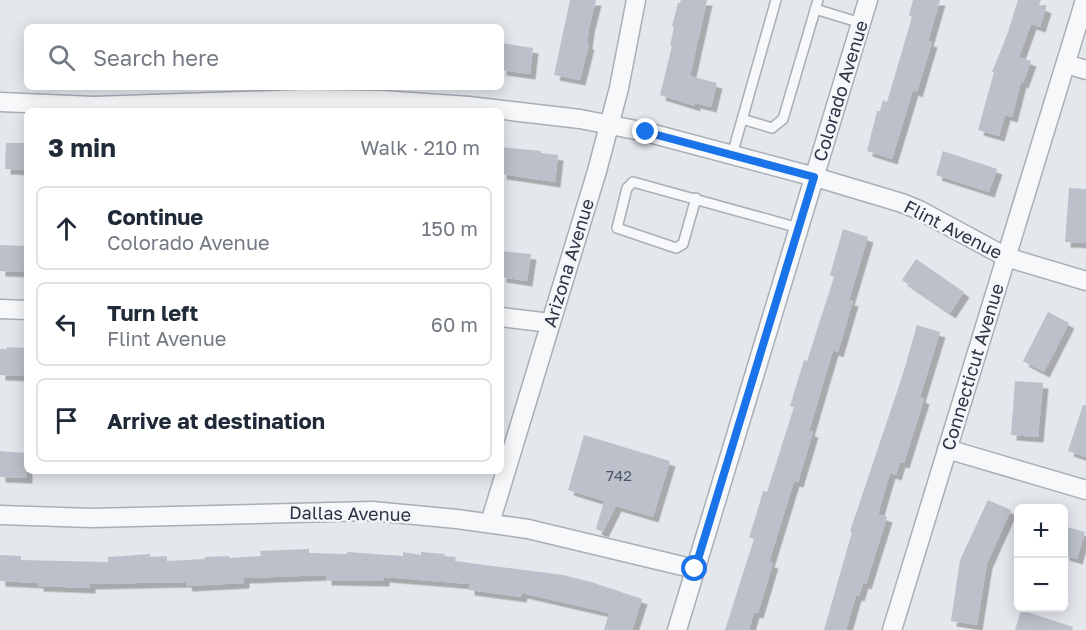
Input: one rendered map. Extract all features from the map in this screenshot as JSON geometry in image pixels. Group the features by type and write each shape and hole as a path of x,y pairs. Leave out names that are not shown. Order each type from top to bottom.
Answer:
{"street":[{"name":"Arizona Avenue","path":"490,524 597,171 619,88 636,0"},
{"name":"Colorado Avenue","path":"677,630 868,0"},
{"name":"Connecticut Avenue","path":"892,630 1085,0"},
{"path":"1066,64 1086,70"},
{"name":"Flint Avenue","path":"0,102 94,106 304,99 382,100 485,108"},
{"name":"Flint Avenue","path":"504,110 609,124 814,177 919,210 1006,257 1086,281"},
{"path":"0,309 24,310"},
{"path":"504,317 550,323"},
{"path":"947,449 1086,490"},
{"name":"Dallas Avenue","path":"0,515 104,518 372,511 528,529 695,569"}],"lane":[{"path":"732,155 776,0"},
{"path":"742,119 772,128 783,119 816,5 861,23"},
{"path":"696,198 683,244 676,248 617,228 627,188 633,182 696,198 799,228"}],"building":[{"path":"570,0 596,0 580,80 554,75"},
{"path":"681,0 707,0 690,76 717,83 711,107 695,103 695,106 660,95 672,46 670,46 674,27 672,26 678,3"},
{"path":"913,0 940,0 928,41 932,42 917,92 913,90 892,159 867,151 877,111 880,111 883,100 887,102 912,17 909,15"},
{"path":"1018,0 1041,0 1039,5 1046,8 1040,27 1031,24 1019,57 1031,61 1023,83 1021,82 1012,117 1005,115 999,136 978,130 994,72 992,72"},
{"path":"504,43 533,48 530,74 504,70"},
{"path":"6,143 24,143 24,170 5,169"},
{"path":"504,147 558,155 555,182 504,174"},
{"path":"943,151 997,169 989,192 936,175"},
{"path":"1069,188 1086,189 1086,243 1065,242"},
{"path":"843,229 868,237 849,300 853,301 838,352 833,350 809,431 813,432 798,482 794,481 769,562 773,563 758,613 754,612 749,630 725,630 754,539 749,537 763,491 767,492 794,407 790,406 804,360 807,361 834,277 830,275"},
{"path":"0,245 24,246 24,272 0,271"},
{"path":"504,251 531,254 527,281 504,277"},
{"path":"916,259 964,292 950,313 902,280"},
{"path":"1048,312 1069,323 1044,372 1023,361"},
{"path":"917,325 940,332 920,397 924,399 904,463 900,462 896,475 890,473 878,514 887,517 866,584 863,583 859,596 856,595 846,630 824,630 852,532 850,531 902,377"},
{"path":"7,347 24,348 24,376 0,375 0,349 7,349"},
{"path":"1015,381 1043,383 1038,437 1011,435"},
{"path":"1083,405 1086,405 1086,457 1068,451"},
{"path":"584,435 670,461 653,517 616,506 603,532 596,529 604,501 568,490"},
{"path":"0,451 24,453 24,474 27,474 27,478 0,477"},
{"path":"988,500 1011,510 987,563 977,625 951,621 960,560"},
{"path":"1068,527 1085,532 1077,559 1068,556"},
{"path":"309,549 309,553 347,554 347,552 403,556 403,552 421,555 421,552 445,554 444,556 456,557 455,561 563,575 642,599 632,630 604,630 609,613 522,593 521,597 469,590 469,584 384,577 384,581 326,580 326,575 244,578 244,583 187,586 186,582 90,584 90,588 38,586 38,583 0,581 0,555 21,556 21,560 108,562 108,557 150,554 150,557 167,556 167,561 205,559 205,557 261,556 260,551"},
{"path":"1020,612 1027,612 1073,627 1072,630 1015,630"}],"route":[{"path":"646,132 814,177 695,569"}]}
